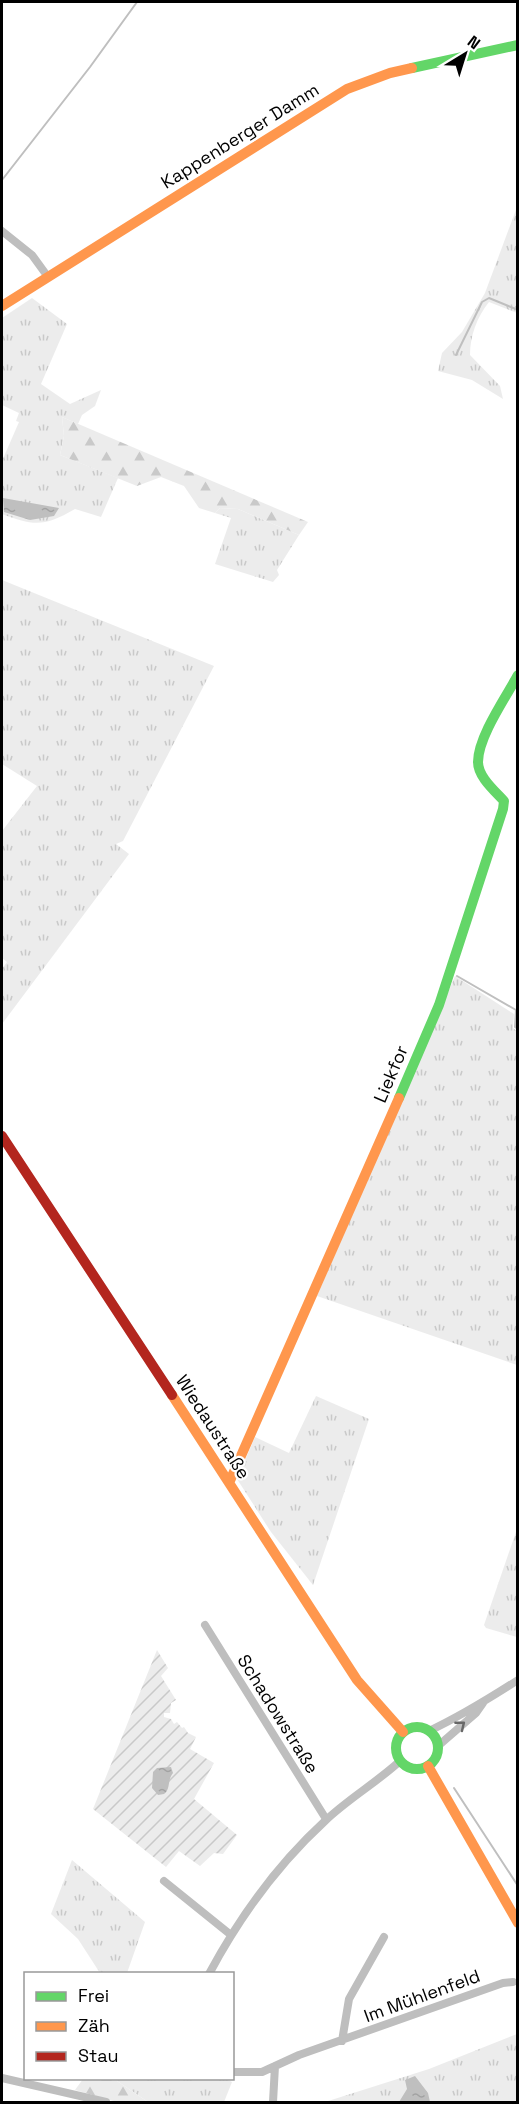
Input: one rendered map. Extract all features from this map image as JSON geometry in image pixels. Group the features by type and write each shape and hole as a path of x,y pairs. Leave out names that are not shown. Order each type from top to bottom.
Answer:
{"main road":[{"name":"Kappenberger Damm","path":"2,306 347,89 390,73 518,45"},
{"name":"Liekfor","path":"229,1483 291,1346 450,974 503,809 504,801 480,772 479,752 518,675"},
{"name":"Wiedaustraße","path":"2,1136 18,1156 357,1680 403,1732"},
{"path":"416,1727 429,1731 438,1746 437,1755 428,1766 416,1769 400,1761 396,1749 403,1732 416,1727"},
{"path":"428,1766 518,1923"}],"street":[{"path":"2,231 32,255 48,277"},
{"name":"Schadowstraße","path":"205,1625 326,1819"},
{"path":"429,1731 471,1706 483,1703 518,1680"},
{"path":"438,1746 476,1713 483,1703"},
{"path":"211,1972 231,1935 269,1880 326,1819 400,1761"},
{"path":"164,1881 231,1935"},
{"name":"Im Mühlenfeld","path":"342,2041 349,1999 384,1937"},
{"name":"Im Mühlenfeld","path":"234,2072 262,2072 503,1983 513,1982"},
{"path":"273,2103 275,2066"},
{"path":"2,2078 106,2103"}],"green space":[{"path":"517,207 517,313 489,302 475,327 470,348 470,355 500,386 503,399 472,380 438,371 442,353 462,332 485,293"},
{"path":"32,298 67,324 41,384 70,404 101,390 95,406 82,415 78,424 62,417 64,436 60,455 118,478 101,517 75,509 55,519 39,523 23,521 2,514 2,461 19,422 16,421 19,413 2,405 2,318"},
{"path":"62,417 308,522 299,535 238,509 220,508 215,513 199,508 184,486 161,477 137,486 60,455 64,436"},
{"path":"220,508 238,509 299,535 277,570 279,575 273,582 215,564 231,518 215,513"},
{"path":"2,580 214,666 123,841 116,844 129,854 2,1024 2,969 7,962 2,958 2,831 37,786 2,764"},
{"path":"455,976 514,1014 513,1028 517,1031 517,1365 317,1296"},
{"path":"316,1396 369,1419 313,1585 271,1532 237,1479 255,1437 289,1453"},
{"path":"517,1529 518,1637 486,1628 484,1625"},
{"path":"157,1650 168,1668 161,1676 176,1700 171,1703 170,1713 164,1713 164,1717 171,1719 174,1724 177,1722 188,1733 196,1737 190,1749 214,1763 194,1799 237,1835 223,1854 214,1853 200,1866 179,1851 166,1867 93,1809"},
{"path":"72,1860 145,1922 127,1972 99,1972 78,1939 51,1914"},
{"path":"517,2034 517,2102 325,2102 429,2069"},
{"path":"82,2080 115,2080 148,2102 117,2102 75,2090"},
{"path":"115,2080 228,2080 232,2082 224,2102 148,2102"}],"water":[{"path":"3,498 59,508 54,516 30,520 4,512"},
{"path":"171,1767 173,1773 168,1790 158,1795 152,1788 153,1772 157,1768"},
{"path":"415,2076 428,2093 430,2102 399,2102 407,2089 405,2080"}],"waterway":[{"path":"2,180 90,67 137,2"},
{"path":"456,355 482,302 489,298 518,310"},
{"path":"457,976 516,1010 515,1027 518,1029"},
{"path":"454,1788 518,1886"}],"traffic: fast":[{"path":"412,68 518,45"},
{"path":"399,1098 439,1005 503,809 504,801 481,773 478,762 479,752 487,729 518,675"},
{"path":"417,1727 432,1733 438,1748 432,1763 417,1769 402,1763 396,1748 402,1733 417,1727"}],"traffic: slow":[{"path":"2,306 347,89 390,73 412,68"},
{"path":"229,1483 399,1098"},
{"path":"172,1395 357,1680 403,1732"},
{"path":"428,1766 518,1923"}],"traffic: jam":[{"path":"2,1136 172,1395"}]}
